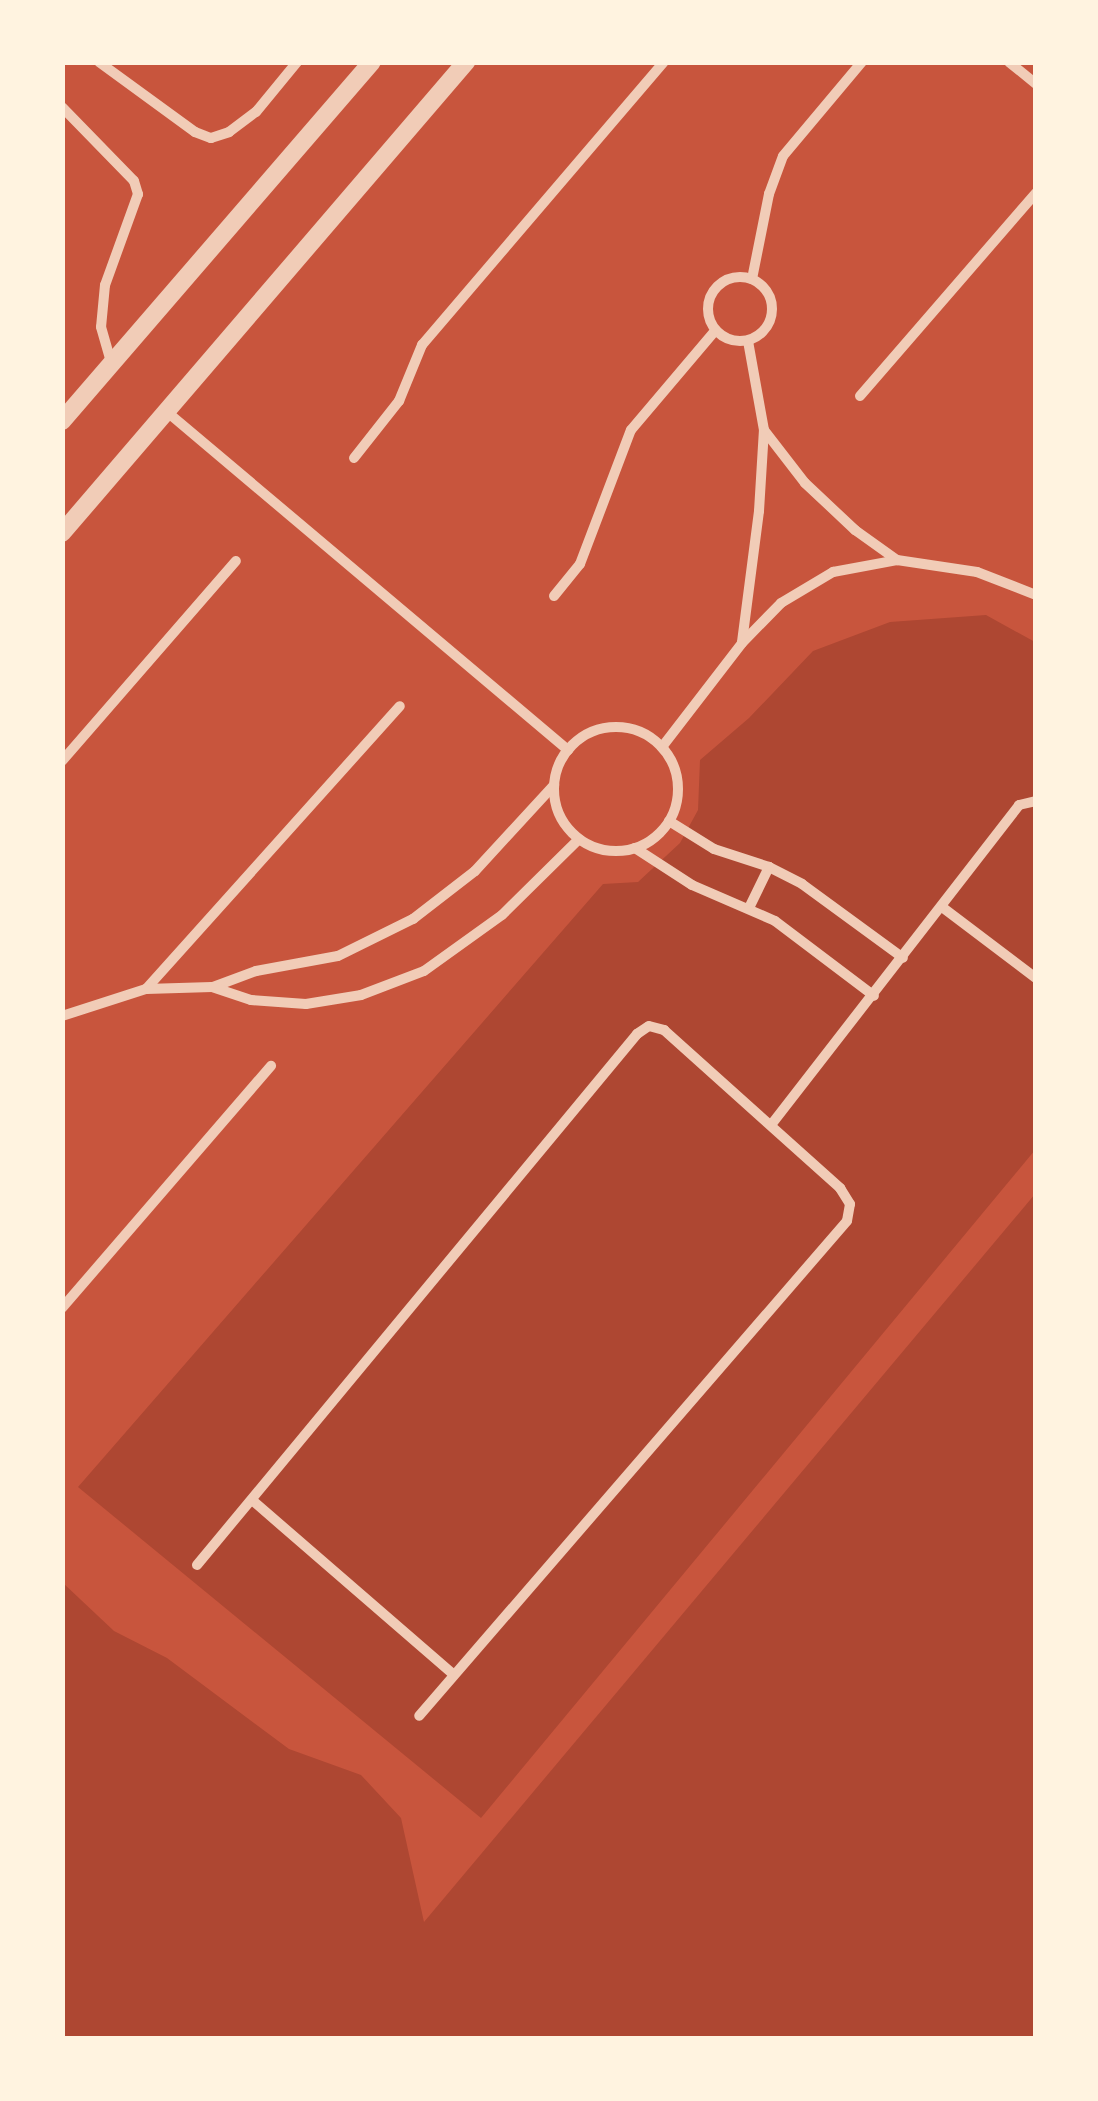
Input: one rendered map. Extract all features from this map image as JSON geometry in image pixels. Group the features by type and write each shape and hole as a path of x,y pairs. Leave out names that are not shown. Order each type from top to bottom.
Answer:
{"street":[{"path":"104,64 174,117 211,138 229,132 256,112 297,62"},
{"path":"62,421 372,62"},
{"path":"62,533 466,62"},
{"path":"354,458 399,401 422,346 664,62"},
{"path":"752,279 769,194 784,156 862,62"},
{"path":"1009,62 1036,84"},
{"path":"63,107 126,172 138,194 106,285 101,327 111,363"},
{"path":"860,396 1036,193"},
{"path":"728,278 752,279 764,286 772,312 760,335 748,341 730,341 715,331 707,307 710,295 728,278"},
{"path":"554,596 580,564 632,430 715,331"},
{"path":"742,643 764,430 748,341"},
{"path":"166,410 568,750"},
{"path":"764,430 805,483 855,530 897,560"},
{"path":"662,747 742,643 781,603 833,572 897,560 977,572 1036,594"},
{"path":"62,762 236,561"},
{"path":"146,989 400,706"},
{"path":"212,988 256,971 338,956 413,919 476,872 554,785 568,750 581,738 615,726 633,728 662,747 677,775 678,791 669,821 649,842 635,848 596,848 579,839 560,815 554,785"},
{"path":"771,1125 1018,805 1036,801"},
{"path":"669,821 714,849 769,866 802,884 903,958"},
{"path":"62,1016 146,989 212,988 251,1000 306,1004 362,995 424,970 502,915 579,839"},
{"path":"635,848 692,885 750,908 821,953 874,996"},
{"path":"750,908 769,866"},
{"path":"942,908 1036,978"},
{"path":"197,1565 637,1034 650,1026 664,1030 840,1188 850,1204 847,1221 418,1716"},
{"path":"62,1308 270,1066"},
{"path":"252,1500 454,1675"}],"shaded area":[{"path":"986,615 1035,642 1035,1150 481,1818 78,1487 603,884 638,882 680,843 698,810 700,760 749,718 813,651 890,622"},
{"path":"1035,1194 1035,2038 63,2038 63,1583 114,1631 167,1658 289,1749 361,1775 401,1818 424,1922"}]}
